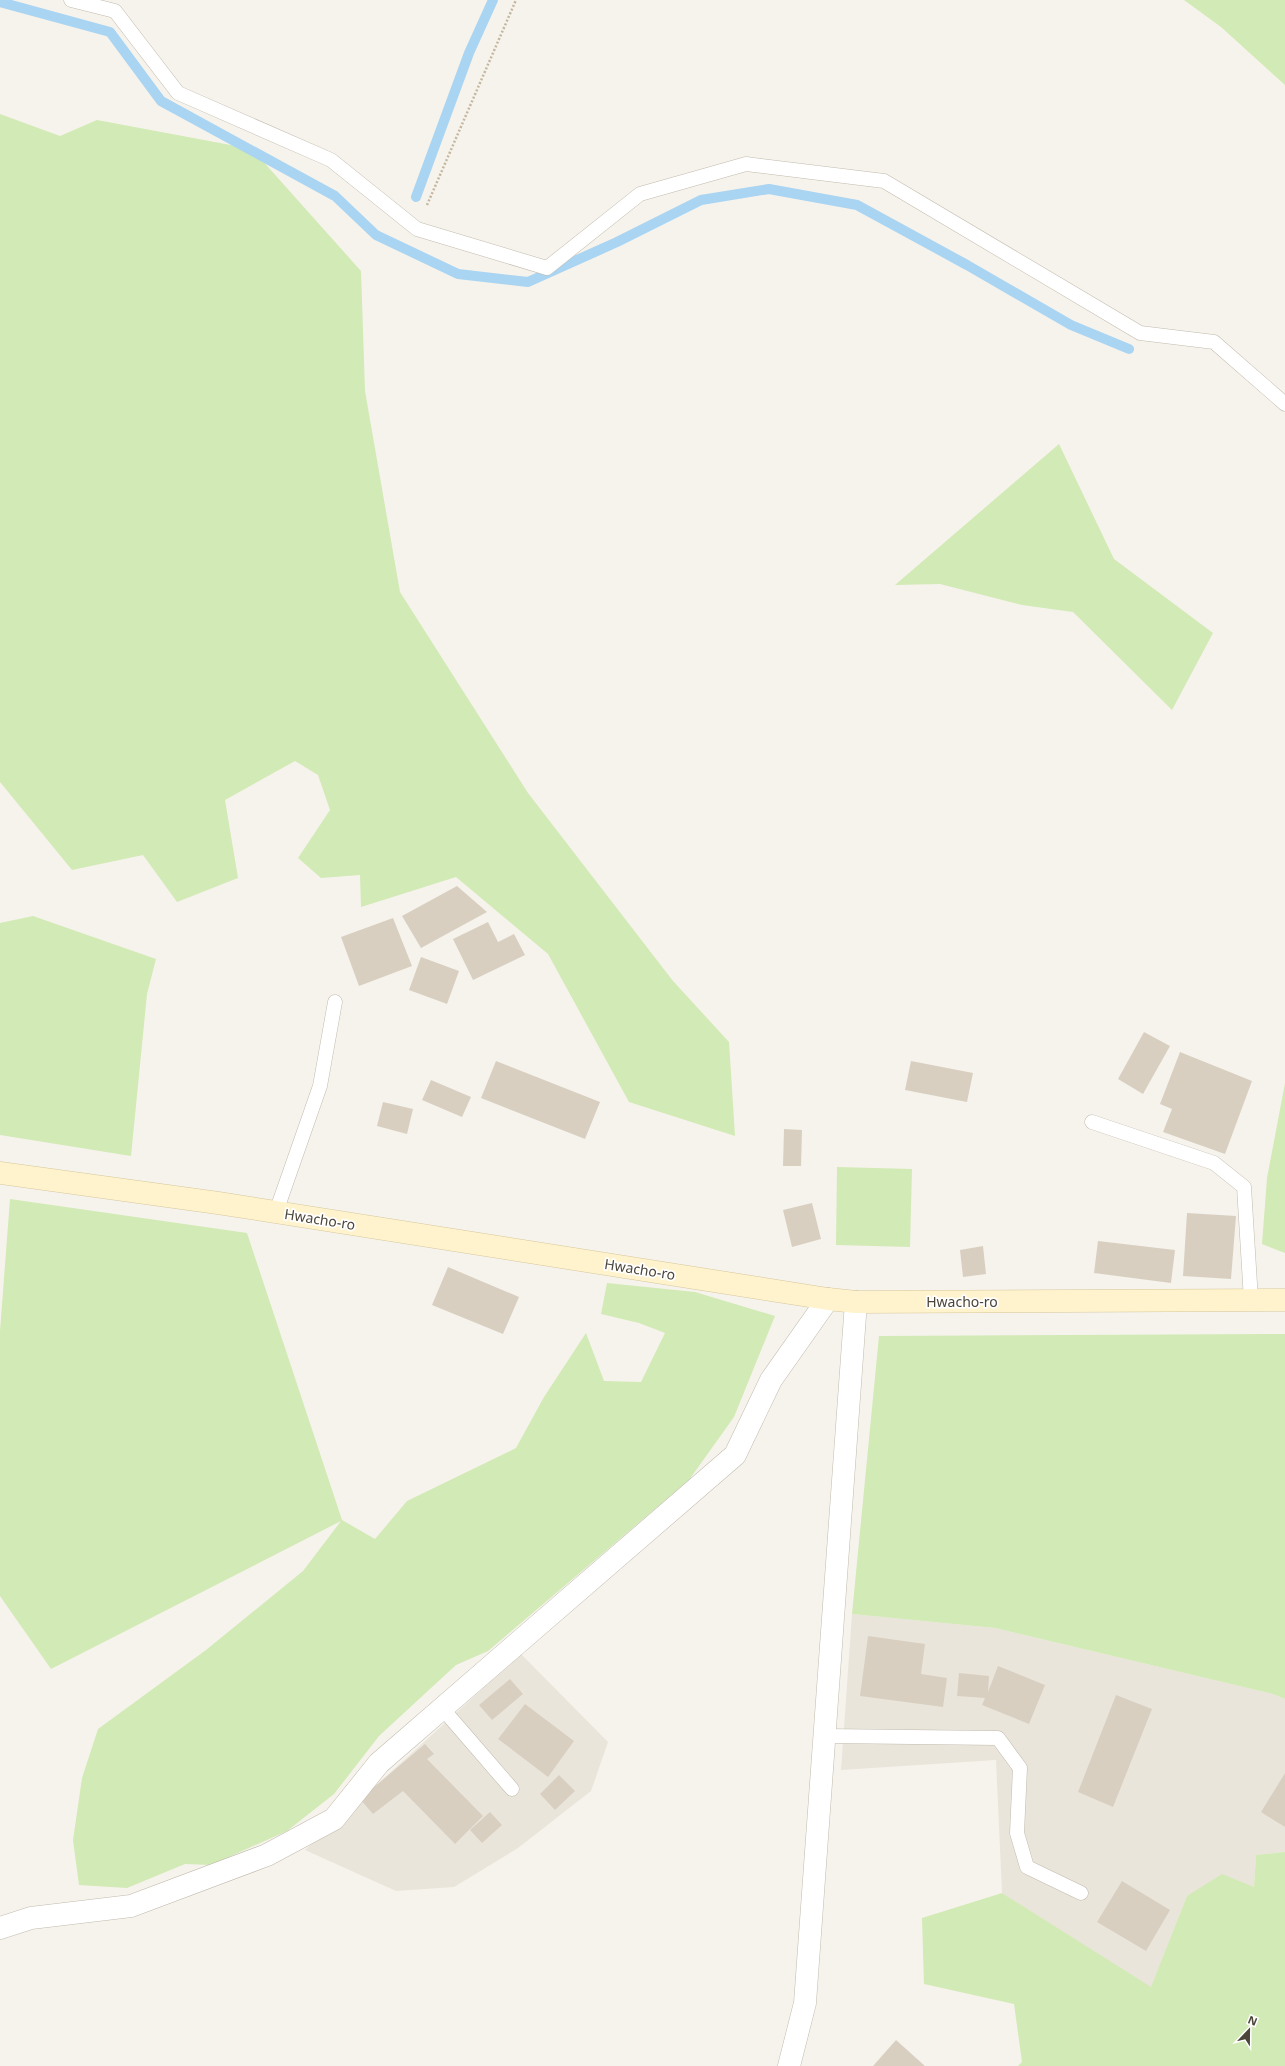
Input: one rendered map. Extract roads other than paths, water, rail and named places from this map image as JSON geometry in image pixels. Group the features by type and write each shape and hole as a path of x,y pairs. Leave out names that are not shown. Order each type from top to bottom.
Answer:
{"street":[{"name":"Hwacho-ro","path":"0,1173 276,1212 828,1299 856,1302 1285,1300"},
{"path":"0,1928 31,1918 130,1906 267,1855 334,1819 379,1763 735,1455 771,1380 828,1299"},
{"path":"789,2066 805,2003 826,1736 856,1302"}],"lane":[{"path":"71,0 115,11 178,93 331,160 417,229 547,268 640,194 746,164 884,181 1140,333 1214,342 1285,404"},
{"path":"276,1212 320,1086 335,1002"},
{"path":"1092,1122 1214,1163 1244,1187 1251,1300"},
{"path":"442,1708 512,1789"},
{"path":"826,1736 998,1738 1020,1768 1017,1833 1026,1867 1081,1893"}],"waterway":[{"path":"416,197 469,53 493,0"},
{"path":"0,2 110,32 161,101 335,196 376,235 458,274 528,282 617,242 701,200 769,189 857,205 967,265 1071,325 1129,349"}]}
